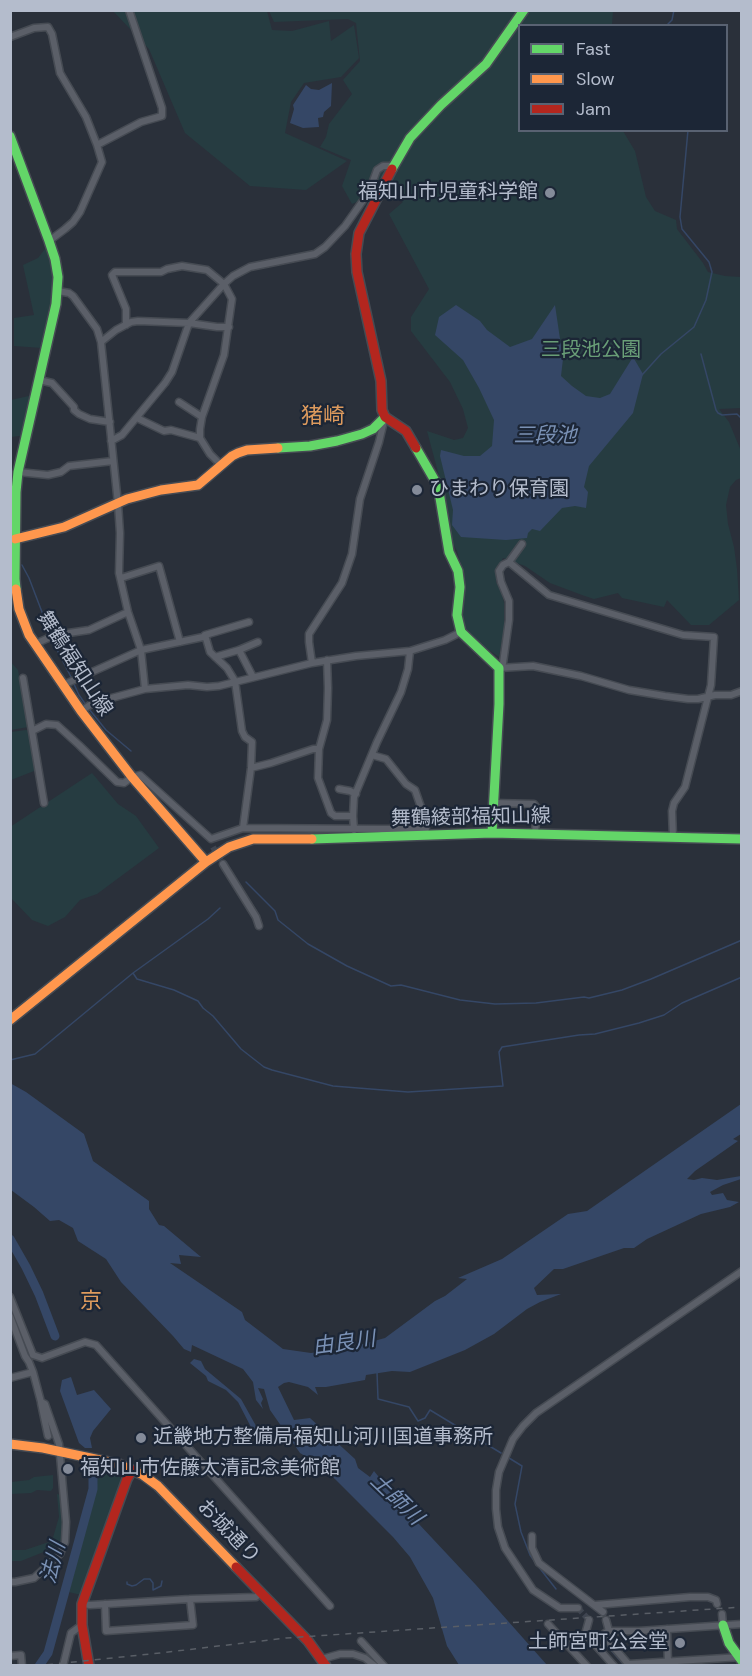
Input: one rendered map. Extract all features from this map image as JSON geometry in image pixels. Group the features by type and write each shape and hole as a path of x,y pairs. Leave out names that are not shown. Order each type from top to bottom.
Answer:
{"main road":[{"path":"492,833 500,704 499,668 461,632 457,615 460,587 458,571 449,552 438,486 406,430 385,417 382,410 381,381 357,272 356,254 359,233 410,138 441,105 486,64 524,10"},
{"name":"舞鶴福知山線","path":"10,136 49,241 57,268 58,291 18,472 15,539 16,593 23,623 81,711 202,866"},
{"path":"15,539 64,526 128,500 161,490 198,485 232,456 247,450 310,446 337,441 362,434 377,426 385,417"},
{"name":"舞鶴綾部福知山線","path":"202,866 229,847 253,839 426,832 741,839"},
{"path":"10,1020 202,866"},
{"name":"お城通り","path":"10,1444 60,1451 119,1464 158,1486 308,1641 324,1662"},
{"path":"89,1665 82,1625 82,1604 132,1470"},
{"path":"723,1625 729,1642 740,1660"}],"street":[{"path":"97,145 141,122 162,116 162,108 129,10"},
{"path":"10,37 34,28 48,27 52,34 60,73 86,117 102,162 80,212 65,229 49,241"},
{"path":"111,441 122,435 165,383 172,372 189,322 224,284 250,267 315,254 345,226 369,192 376,170 383,166 393,166"},
{"path":"126,325 126,309 112,275 115,272 161,272 182,266 207,270 224,284 232,299 225,355 202,417 200,429 200,438 210,454 221,465"},
{"path":"58,291 73,296 97,329 101,342 118,504 119,573 128,612 141,650 145,689"},
{"path":"101,342 116,330 138,321 189,322 229,327"},
{"path":"39,380 52,383 79,414 90,419 110,422"},
{"path":"179,402 202,417"},
{"path":"312,663 309,634 342,583 352,554 360,499 385,417"},
{"path":"137,418 164,431 171,430 200,438"},
{"path":"18,472 48,475 61,472 69,466 113,460"},
{"path":"499,668 503,663 509,620 508,601 499,571 522,544"},
{"path":"509,562 549,595 683,635 714,637 712,677 685,788 674,803 672,811 673,837"},
{"path":"121,578 159,566 180,642"},
{"path":"35,644 55,635 89,630 128,612"},
{"path":"63,685 141,650 203,637 249,622"},
{"path":"81,711 93,703 145,689 188,685 219,686 327,660 410,651 445,640 461,632"},
{"path":"205,635 210,652 227,668 235,681 242,731 245,737 252,742 243,828"},
{"path":"215,657 258,642"},
{"path":"239,650 253,677"},
{"path":"354,830 356,794 377,742 401,693 408,669 410,651"},
{"path":"327,660 327,720 319,750 318,778 331,813 335,816 353,816"},
{"path":"499,668 533,666 629,690 688,699 731,695 741,691"},
{"path":"23,678 44,803"},
{"path":"32,731 46,724 57,725 117,782 124,783 140,775 211,839 213,847"},
{"path":"251,768 271,764 313,749 319,750"},
{"path":"372,755 386,759 406,784 415,790 426,832"},
{"path":"339,789 356,794"},
{"path":"494,803 534,804 537,808 535,834"},
{"path":"211,839 243,828 354,830 383,833"},
{"path":"223,864 256,917 259,926"},
{"path":"578,1608 560,1608 533,1590 505,1548 498,1527 496,1490 501,1465 513,1439 536,1413 741,1271"},
{"path":"10,1297 31,1358 48,1436"},
{"path":"10,1316 25,1356 42,1358 85,1342 96,1345 330,1606"},
{"path":"10,1378 33,1372"},
{"path":"10,1582 34,1578 60,1554 66,1535 59,1444 45,1404 41,1402"},
{"path":"532,1536 532,1548 539,1563 603,1612"},
{"path":"82,1604 256,1597 261,1592"},
{"path":"595,1605 690,1597 708,1597 716,1600 717,1604"},
{"path":"105,1604 106,1631 193,1624 190,1599"},
{"path":"722,1614 723,1625"},
{"path":"589,1620 586,1631 589,1638 614,1665"},
{"path":"606,1620 609,1631"},
{"path":"548,1624 587,1665"},
{"path":"740,1660 630,1665 605,1638 605,1633 741,1624"},
{"path":"63,1665 71,1633 82,1625"},
{"path":"666,1629 668,1664"},
{"path":"361,1641 384,1665"},
{"path":"10,1656 21,1654 22,1665"},
{"path":"324,1662 340,1654 353,1654 375,1665"}],"green space":[{"path":"113,11 267,11 272,30 292,31 329,21 331,41 354,25 359,58 341,77 304,83 291,102 285,133 347,161 306,190 250,186 185,133 149,49"},
{"name":"三段池公園","path":"269,11 613,11 612,24 518,24 518,132 624,132 635,151 646,197 655,211 676,220 677,229 708,272 741,277 741,408 719,409 729,422 741,451 741,478 730,487 726,505 734,547 739,600 709,625 691,625 667,600 664,607 622,598 618,593 594,599 550,583 525,566 503,558 496,573 496,582 504,603 504,630 499,657 474,640 463,628 465,578 457,551 450,538 446,502 427,431 454,440 463,438 468,428 463,409 450,382 411,331 411,317 429,289 389,214 403,202 386,190 352,204 342,186 351,160 320,147 326,137 329,124 352,94 343,80 360,61 356,23 348,19 274,22"},
{"path":"47,249 53,269 53,303 42,348 14,346 14,318 34,315 23,265 38,258"},
{"path":"33,395 24,438 11,437 11,400"},
{"path":"10,661 18,670 28,727 11,730"},
{"path":"29,731 35,768 34,771 11,780 11,732"},
{"path":"92,773 118,804 136,816 159,848 97,894 80,900 65,917 48,926 32,920 11,898 10,827"},
{"path":"98,1466 116,1471 122,1481 81,1595 69,1592 97,1484"},
{"path":"53,1475 51,1491 37,1490 31,1493 11,1494 11,1482"},
{"path":"57,1494 61,1495 62,1540 56,1547 21,1561 11,1561 11,1550 25,1550 52,1541 59,1517"}],"water":[{"path":"332,83 331,106 324,112 323,117 318,118 319,127 303,128 290,123 293,105 306,85 311,89 319,90"},
{"name":"三段池","path":"456,305 480,321 487,330 510,347 532,339 555,305 563,359 561,376 586,396 600,398 610,394 633,357 643,374 633,413 589,466 584,487 588,492 586,508 575,506 562,508 540,531 532,529 527,538 506,540 461,537 452,525 453,510 440,456 441,450 464,456 480,456 492,446 494,420 463,360 435,335 439,317"},
{"name":"土師川","path":"10,1083 84,1134 93,1161 149,1201 149,1209 159,1225 164,1226 201,1257 179,1255 181,1264 170,1263 242,1312 245,1320 283,1349 311,1353 348,1348 385,1338 467,1279 458,1278 502,1259 568,1214 587,1211 741,1104 741,1134 733,1139 738,1141 687,1179 717,1180 741,1176 741,1179 710,1192 712,1195 723,1193 727,1200 739,1202 730,1207 701,1214 647,1239 634,1248 624,1248 563,1269 554,1269 534,1288 537,1295 561,1294 527,1309 494,1334 465,1350 410,1372 392,1371 366,1375 365,1380 315,1387 318,1395 308,1387 289,1382 278,1387 294,1420 310,1418 355,1459 358,1468 370,1477 374,1471 403,1507 547,1665 459,1665 447,1646 433,1598 410,1557 336,1480 318,1464 300,1453 270,1410 264,1389 258,1388 263,1399 261,1403 263,1409 256,1400 253,1382 243,1369 192,1345 191,1352 184,1349 121,1282 106,1259 78,1241 73,1228 59,1220 50,1221 11,1190"},
{"path":"194,1359 201,1361 205,1369 241,1399 260,1433 253,1431 238,1402 226,1390 208,1381 206,1376 190,1363"},
{"path":"71,1377 77,1395 94,1390 111,1409 93,1431 90,1438 92,1448 85,1448 79,1443 60,1391 62,1380"}],"waterway":[{"path":"668,24 672,20 674,10"},
{"path":"642,375 661,354 694,327 706,300 712,272 709,262 682,229 680,217 688,132"},
{"path":"701,354 716,410 722,415 737,414 742,419"},
{"path":"22,565 50,633"},
{"path":"51,638 72,679"},
{"path":"74,684 86,705"},
{"path":"89,709 106,730 131,751"},
{"path":"246,882 275,911 278,920 308,944 347,966 391,986 401,985 460,1000 495,1004 589,998 622,990 742,940"},
{"path":"10,1060 35,1054 133,973 220,908"},
{"path":"133,973 137,979 174,990 198,1001 241,1049 264,1067 333,1086 408,1092 503,1086 499,1052 502,1047 595,1034 639,1023 664,1015 682,1003 742,977"},
{"name":"法川","path":"10,1239 39,1294 55,1336"},
{"path":"377,1372 378,1399 409,1407 418,1421 425,1418 430,1410 501,1453"},
{"path":"509,1458 522,1466 515,1504 521,1532 535,1562"},
{"name":"法川","path":"39,1666 48,1653 93,1489 93,1467"},
{"path":"538,1566 556,1589"},
{"path":"127,1582 132,1586 144,1579 150,1579 153,1583 153,1590 161,1586 162,1581"},
{"path":"594,1631 625,1666"}],"tunnel":[{"path":"213,847 223,864"},
{"path":"578,1608 589,1620"}],"railway":[{"path":"35,1666 286,1638 742,1607"}],"traffic: fast":[{"path":"392,169 410,138 441,105 486,64 524,10"},
{"path":"10,136 49,241 58,277 56,304 18,472 16,589"},
{"path":"278,448 310,446 362,434 373,429 385,417"},
{"path":"416,448 438,486 449,552 458,571 460,587 457,615 461,632 499,668 492,833"},
{"path":"312,839 492,833 742,839"},
{"path":"723,1625 729,1643 742,1661"}],"traffic: slow":[{"path":"15,539 64,527 127,499 161,490 198,485 238,453 247,450 278,448"},
{"path":"16,589 19,609 29,635 81,711 132,777 206,862"},
{"path":"10,1020 206,862 229,847 253,839 312,839"},
{"path":"10,1444 43,1448 119,1464 143,1475 158,1486 236,1567"}],"traffic: jam":[{"path":"392,169 359,233 356,254 357,272 381,381 382,410 385,417 406,431 416,448"},
{"path":"89,1666 82,1625 82,1604 132,1470"},
{"path":"236,1567 308,1641 326,1666"}],"place":[{"name":"福知山市児童科学館","path":"550,193"},
{"name":"ひまわり保育園","path":"417,490"},
{"name":"近畿地方整備局福知山河川国道事務所","path":"141,1438"},
{"name":"福知山市佐藤太清記念美術館","path":"68,1469"},
{"name":"土師宮町公会堂","path":"680,1643"}],"district":[{"name":"猪崎","path":"323,417"},
{"name":"京","path":"91,1302"}],"water label":[{"name":"由良川","path":"344,1344"}]}
